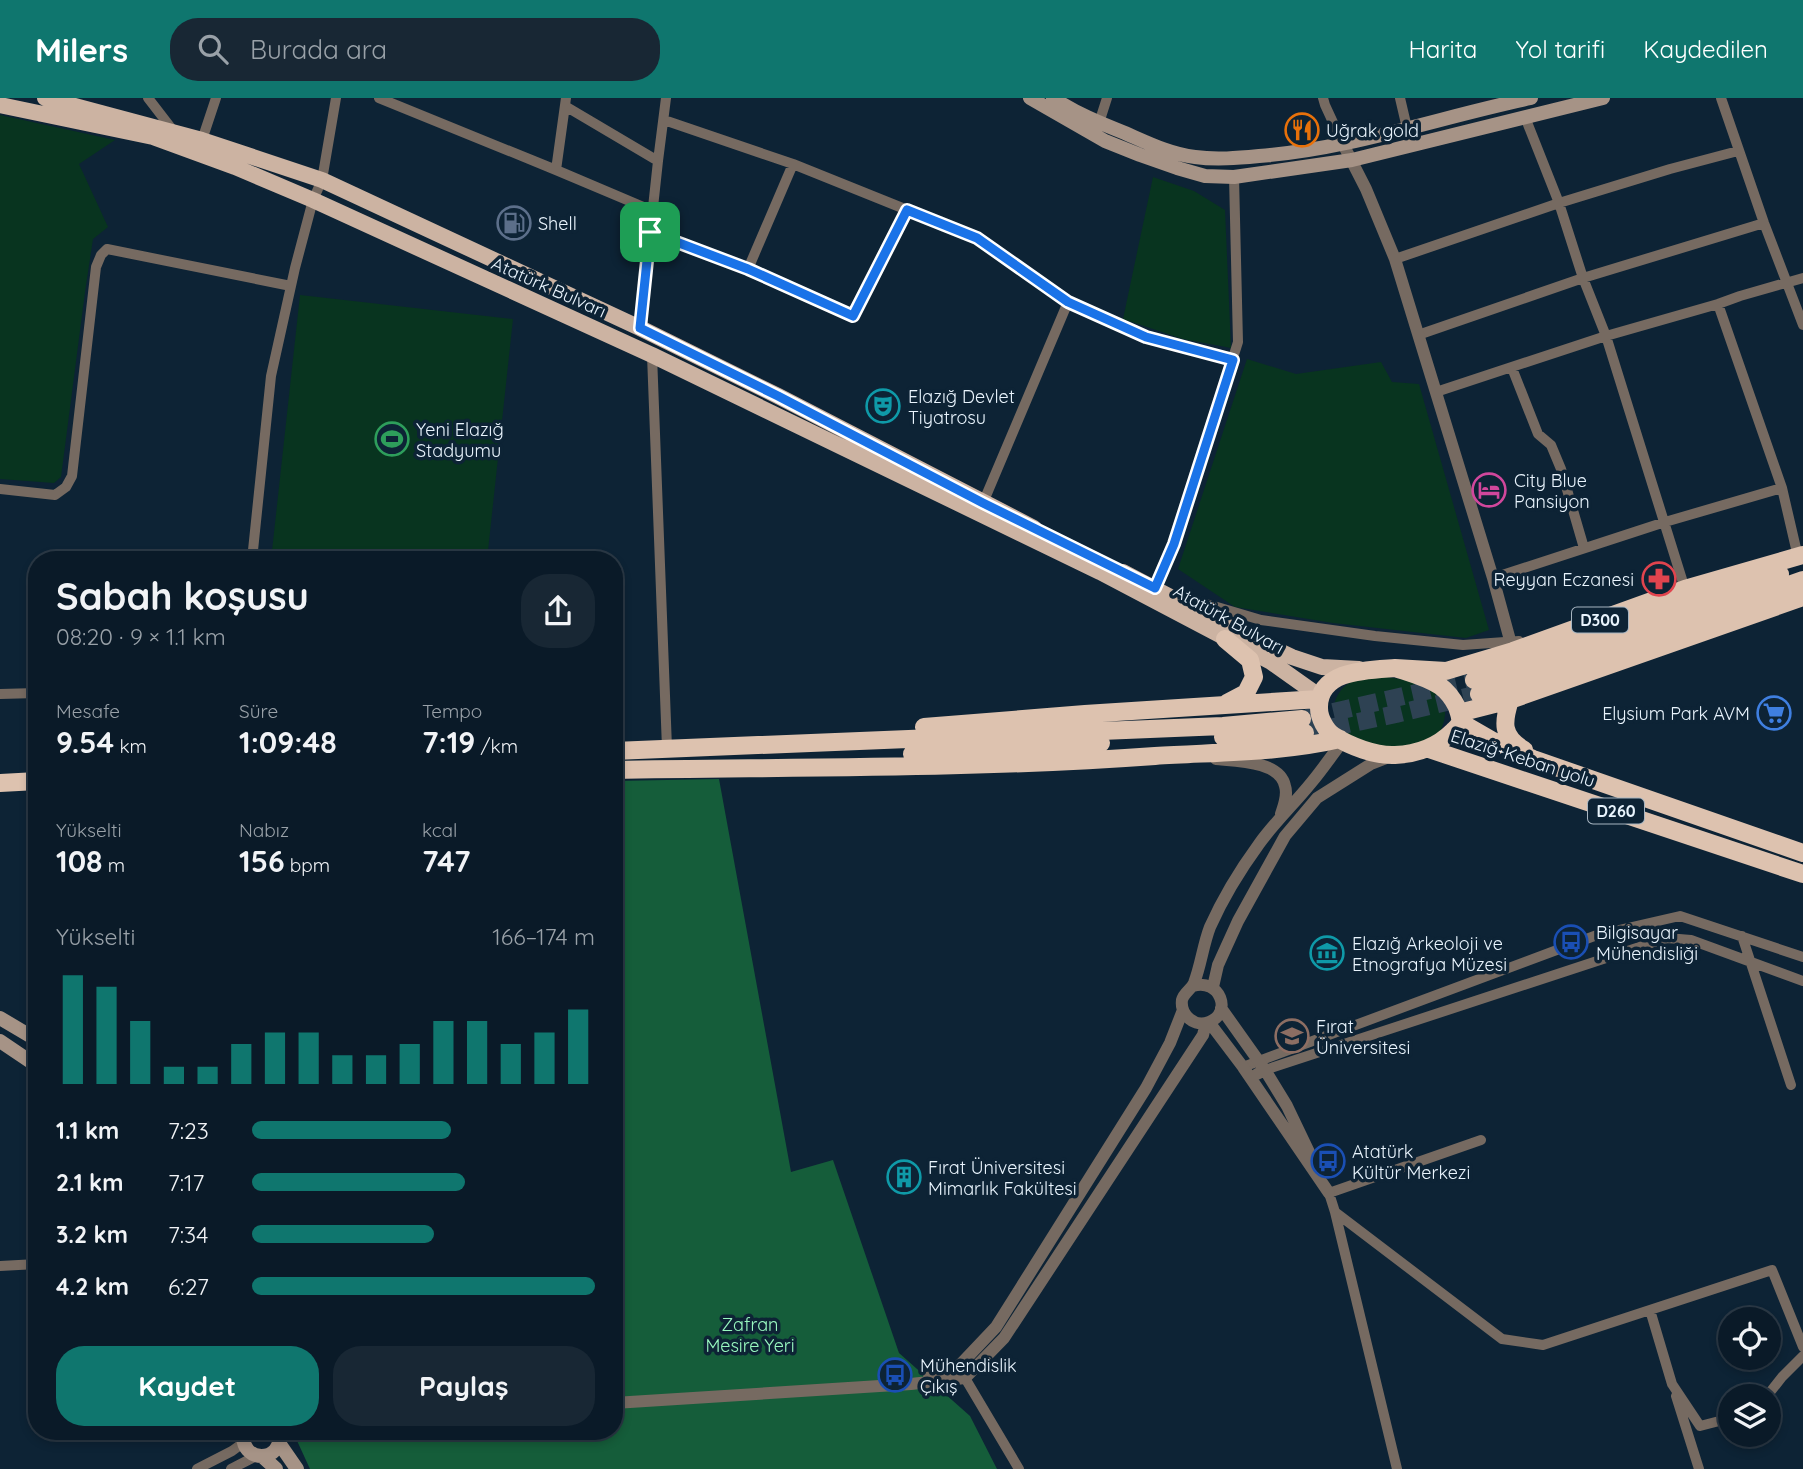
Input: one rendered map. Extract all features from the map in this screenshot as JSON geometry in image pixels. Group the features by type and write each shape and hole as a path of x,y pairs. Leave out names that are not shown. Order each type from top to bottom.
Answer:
{"highway":[{"path":"1801,559 1477,687 1803,580"},
{"name":"D300","path":"1395,668 1446,671 1685,589 1801,559"},
{"name":"D300","path":"1460,718 1803,597"},
{"path":"1223,705 1246,693 1254,677 1250,660 1224,639"},
{"path":"1395,668 1422,676 1442,687 1454,701 1460,718 1444,740 1429,749 1393,755 1364,750 1330,734 1319,715 1319,698 1326,687 1339,677 1365,670 1395,668"},
{"path":"667,748 1027,718 1319,698"},
{"name":"D260","path":"1510,701 1504,719 1507,734 1518,746 1548,764"},
{"name":"Elazığ-Keban yolu","path":"1460,718 1493,741 1548,764 1803,853"},
{"path":"623,750 1223,726 1303,726 675,769"},
{"path":"623,770 1056,763 1314,745 1341,740"},
{"name":"Elazığ-Keban yolu","path":"1429,749 1803,874"},
{"path":"0,783 28,781"},
{"path":"0,794 28,792"}],"main road":[{"name":"Atatürk Bulvarı","path":"45,98 202,140 322,180 640,328 1292,657 1322,667 1365,670"},
{"path":"1030,98 1105,141 1140,155 1205,176 1234,177 1352,160 1603,98"},
{"path":"1053,98 1099,122 1168,151 1195,158 1232,159 1288,154 1343,144 1407,128 1485,103 1531,98"},
{"name":"Atatürk Bulvarı","path":"0,105 153,137 313,200 652,355 1100,572 1271,662 1319,698"},
{"path":"0,1018 28,1035"},
{"path":"0,1041 28,1060"},
{"path":"244,1440 246,1449 267,1462 280,1440"},
{"path":"284,1440 297,1469"}],"street":[{"path":"148,98 175,133"},
{"path":"202,140 215,98"},
{"path":"253,551 271,376 313,200 322,180 336,98"},
{"path":"379,98 653,211"},
{"path":"640,328 666,98"},
{"path":"1099,122 1107,98"},
{"path":"1400,98 1407,128"},
{"path":"1721,98 1803,325"},
{"path":"1234,177 1238,342 1174,544 1155,588 1261,620 1375,636 1512,647 1395,259 1352,160 1321,100"},
{"path":"556,170 566,102 658,161"},
{"path":"1525,117 1606,336 1685,589"},
{"path":"664,120 793,164 977,238 1068,302 1146,337 1233,360"},
{"path":"1395,259 1559,203 1738,151"},
{"path":"748,269 793,164"},
{"path":"650,232 748,269 853,316 907,210"},
{"path":"1418,335 1583,278 1764,223"},
{"path":"0,489 55,495 66,487 72,476 96,267 107,249 291,286"},
{"path":"1436,392 1606,336 1803,278"},
{"path":"983,503 1068,302"},
{"path":"1718,304 1782,488 1801,559"},
{"path":"652,355 667,748"},
{"path":"1512,368 1538,434 1551,445 1561,469 1584,548"},
{"path":"1493,578 1665,522 1782,488"},
{"path":"0,694 28,692"},
{"path":"911,1384 960,1365 996,1327 1146,1088 1170,1043 1183,1010 1184,996 1193,986 1209,929 1226,895 1259,843 1312,782 1341,740"},
{"path":"1178,755 1266,766 1275,770 1286,787 1280,820"},
{"path":"1213,987 1219,965 1238,921 1285,836 1317,798 1371,764 1393,755"},
{"path":"1247,1072 1597,935 1680,916 1803,957"},
{"path":"1742,936 1791,1085"},
{"path":"1261,1066 1667,938 1691,940 1803,981"},
{"path":"1193,986 1205,984 1213,987 1220,996 1222,1008 1287,1106 1329,1193 1397,1469"},
{"path":"1183,1010 1196,1023 1208,1023 1215,1019 1222,1008"},
{"path":"1208,1023 1247,1072 1329,1193"},
{"path":"623,1403 965,1378 1004,1338 1189,1058 1208,1023"},
{"path":"1329,1193 1481,1140"},
{"path":"1335,1212 1502,1339 1543,1345 1772,1270 1803,1347"},
{"path":"0,1266 28,1264"},
{"path":"1650,1310 1699,1469"},
{"path":"1776,1384 1803,1356"},
{"path":"965,1378 1019,1469"},
{"path":"1672,1384 1700,1426 1718,1421"},
{"path":"197,1469 232,1451 241,1440"},
{"path":"231,1469 267,1462"}],"green space":[{"path":"0,115 115,140 79,164 108,227 93,239 61,477 54,483 0,479"},
{"path":"1153,177 1194,191 1225,210 1231,348 1183,339 1123,319"},
{"name":"Yeni Elazığ Stadyumu","path":"300,295 513,319 488,551 272,551"},
{"path":"1247,359 1296,374 1381,362 1392,382 1419,384 1489,630 1466,638 1333,623 1235,607 1178,569"},
{"path":"1380,676 1416,683 1437,694 1443,702 1445,713 1441,730 1435,738 1423,743 1391,748 1365,742 1342,729 1334,714 1339,692 1351,682"},
{"name":"Zafran Mesire Yeri","path":"719,779 791,1172 833,1160 899,1353 970,1416 997,1469 310,1469 297,1440 623,1440 623,781"}],"tunnel":[{"path":"1307,718 1474,680"},
{"path":"1305,733 1479,694"}],"place":[{"name":"Uğrak gold","path":"1302,130"},
{"name":"Shell","path":"514,223"},
{"name":"Elazığ Devlet Tiyatrosu","path":"883,406"},
{"name":"Yeni Elazığ Stadyumu","path":"392,439"},
{"name":"City Blue Pansiyon","path":"1489,490"},
{"name":"Reyyan Eczanesi","path":"1659,579"},
{"name":"Elysium Park AVM","path":"1774,713"},
{"name":"Bilgisayar Mühendisliği","path":"1571,942"},
{"name":"Elazığ Arkeoloji ve Etnografya Müzesi","path":"1327,953"},
{"name":"Fırat Üniversitesi","path":"1292,1036"},
{"name":"Atatürk Kültür Merkezi","path":"1328,1161"},
{"name":"Fırat Üniversitesi Mimarlık Fakültesi","path":"904,1177"},
{"name":"Mühendislik Çıkış","path":"895,1375"}],"route":[{"path":"907,210 977,238 1068,302 1146,337 1233,360 1174,544 1155,588 640,328 650,232 748,269 853,316 907,210"}]}
